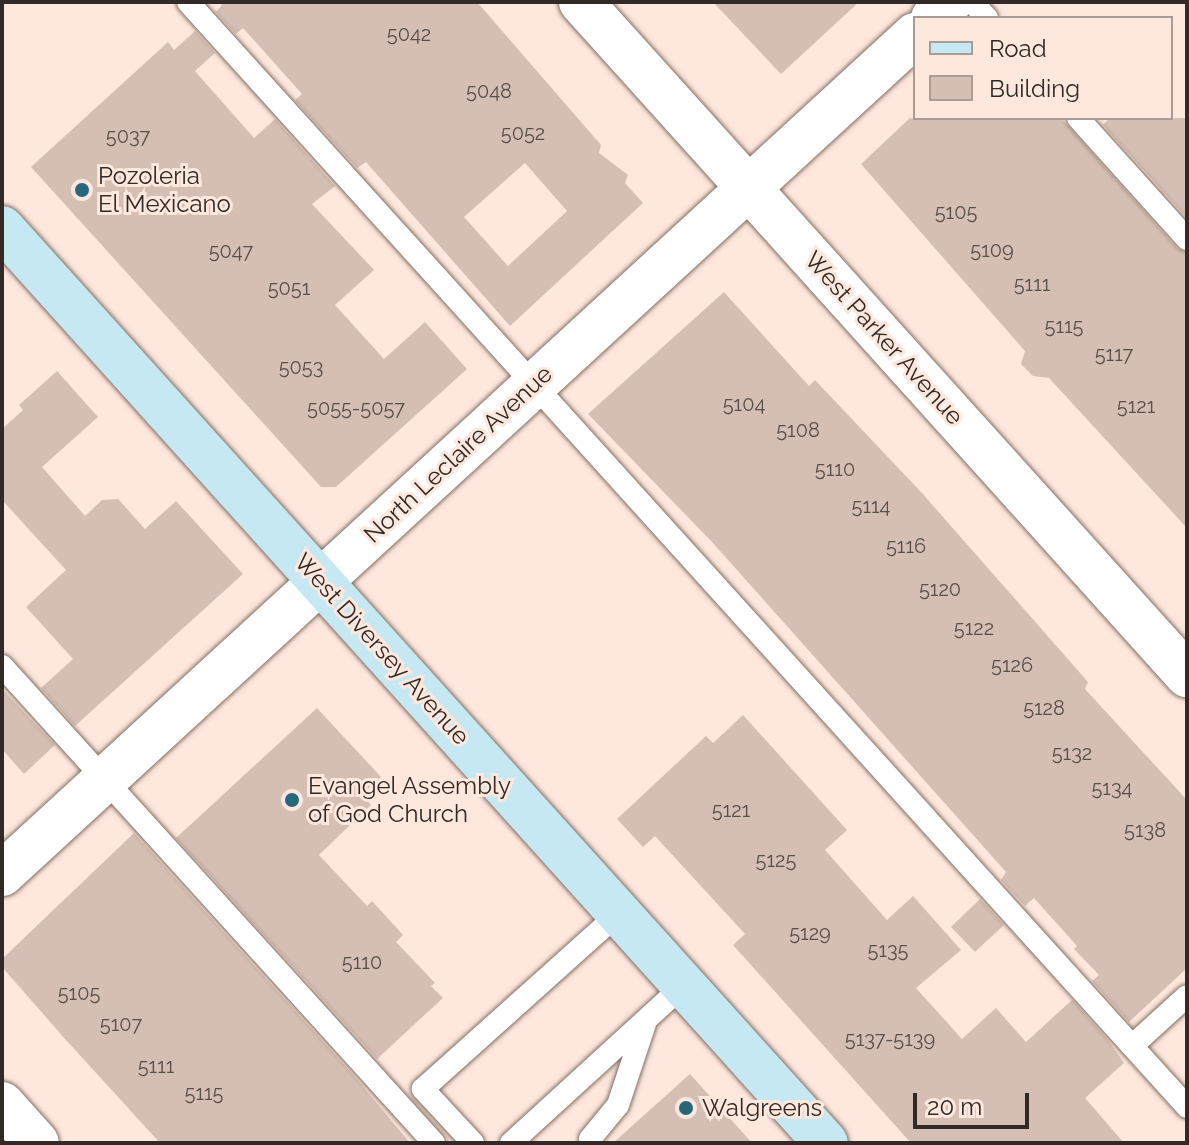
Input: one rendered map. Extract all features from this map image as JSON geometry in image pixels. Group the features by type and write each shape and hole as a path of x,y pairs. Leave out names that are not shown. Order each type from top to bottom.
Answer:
{"main road":[{"name":"West Diversey Avenue","path":"2,228 826,1143"}],"street":[{"name":"West Parker Avenue","path":"581,2 1187,675"},
{"path":"935,16 950,2"},
{"name":"North Leclaire Avenue","path":"2,874 913,37"},
{"path":"2,1104 37,1143"}],"lane":[{"path":"188,2 1187,1107"},
{"path":"1080,120 1187,239"},
{"path":"2,666 434,1143"},
{"path":"473,1143 423,1089 619,913"},
{"path":"511,1143 684,985"},
{"path":"1132,1046 1187,996"},
{"path":"590,1139 618,1105 646,1020"}],"building":[{"path":"219,2 477,2 601,145 599,153 628,175 625,183 643,203 510,326 366,162 357,168 295,100 302,94 243,28 236,34 216,12 222,5","holes":["525,163 567,211 508,266 464,217"]},
{"path":"713,2 859,2 781,74"},
{"path":"195,31 215,53 195,71 254,138 275,119 335,186 312,204 374,270 335,305 384,359 425,322 467,369 336,487 321,487 31,167 168,42 174,50"},
{"path":"910,118 1063,120 1177,248 1187,253 1187,528 1049,378 1033,376 1021,364 1025,351 861,164"},
{"path":"1187,118 1187,218 1103,125 1108,120"},
{"path":"724,292 809,386 815,380 921,492 1088,682 1085,689 1187,800 1187,968 1129,1022 1092,981 1099,975 1074,949 1077,946 1034,898 1025,906 1001,880 1006,872 712,542 588,414"},
{"path":"57,371 98,417 42,467 85,516 102,500 118,499 145,529 176,501 243,574 75,726 41,688 73,659 26,607 66,570 2,500 2,429 23,410 19,405"},
{"path":"2,689 55,745 24,774 2,749"},
{"path":"317,708 381,777 362,794 371,805 319,855 367,906 372,901 403,935 396,942 435,983 431,986 443,998 377,1059 176,838"},
{"path":"743,715 847,830 825,850 887,920 913,896 961,950 916,988 962,1039 996,1008 1026,1042 1072,1000 1108,1040 1124,1063 1085,1098 1124,1143 911,1143 733,945 745,934 655,836 643,847 617,819 706,736 713,743"},
{"path":"134,833 356,1078 410,1143 160,1143 66,1040 2,967 2,959"},
{"path":"980,899 1004,925 975,952 951,927"},
{"name":"Walgreens","path":"690,1074 752,1143 613,1143"}],"place":[{"name":"Pozoleria El Mexicano","path":"82,190"},
{"name":"Evangel Assembly of God Church","path":"292,800"},
{"name":"Walgreens","path":"686,1108"}]}
